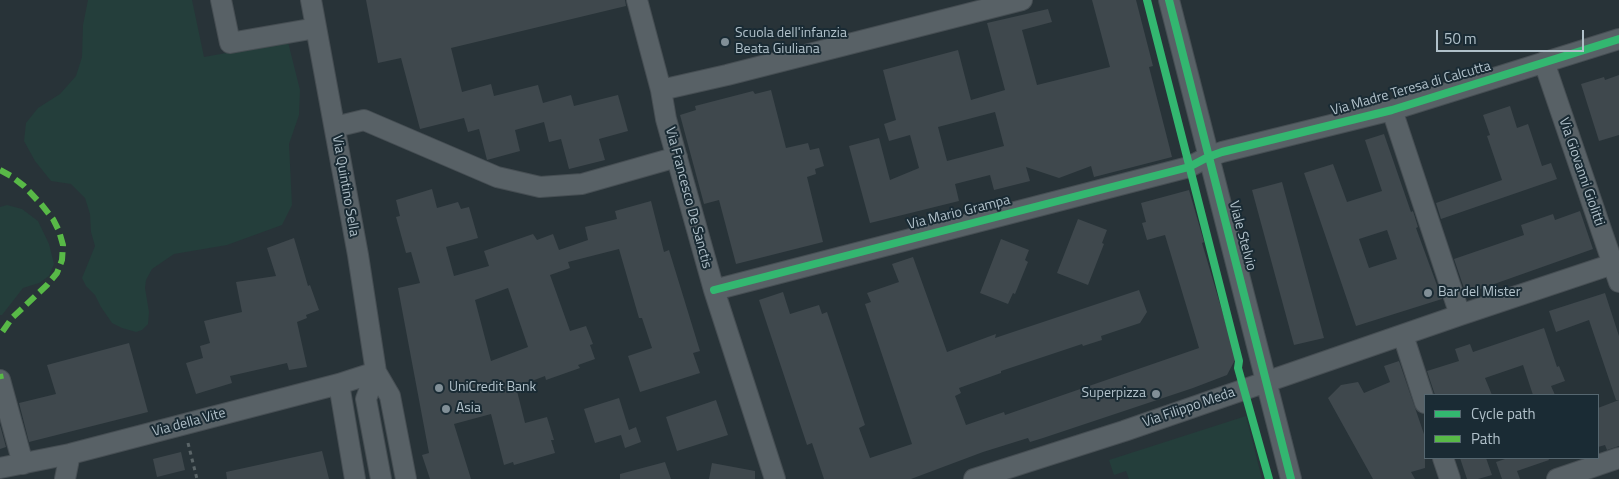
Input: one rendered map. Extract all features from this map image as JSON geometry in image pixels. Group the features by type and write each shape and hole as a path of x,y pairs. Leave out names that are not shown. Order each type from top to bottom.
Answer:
{"street":[{"path":"221,0 230,43 316,28"},
{"name":"Via Quintino Sella","path":"311,0 358,255 376,372 390,396 406,479"},
{"name":"Via Francesco De Sanctis","path":"637,0 661,90 666,119 714,290 775,479"},
{"path":"661,90 728,75 1022,0"},
{"name":"Viale Stelvio","path":"1169,0 1291,479"},
{"name":"Via Madre Teresa di Calcutta","path":"1208,157 1392,110 1619,39"},
{"name":"Via Giovanni Giolitti","path":"1544,62 1617,270"},
{"path":"1392,110 1460,315"},
{"path":"335,127 364,120 497,177 540,187 582,184 677,157"},
{"name":"Via Mario Grampa","path":"714,290 1189,167 1208,157"},
{"name":"Via Filippo Meda","path":"974,479 1124,431 1460,315 1617,270"},
{"path":"1403,336 1424,401"},
{"name":"Via Quintino Sella","path":"376,372 366,399 381,479"},
{"name":"Via della Vite","path":"0,468 70,454 184,425 376,372"},
{"path":"0,380 23,464"},
{"path":"338,384 355,479"},
{"path":"65,479 70,454"},
{"path":"1557,479 1619,458"},
{"path":"1443,459 1450,479"}],"path":[{"path":"184,425 197,479"}],"green space":[{"path":"88,0 192,0 204,57 288,42 300,90 299,115 289,144 292,205 282,225 227,245 174,254 152,269 146,280 145,288 149,312 148,324 142,330 136,332 112,323 82,278 95,246 91,232 90,214 85,198 71,184 51,181 35,161 24,141 26,123 38,108 60,94 76,76 82,57 83,25"},
{"path":"7,205 22,209 38,221 49,244 54,264 49,276 39,283 23,288 2,315 0,315 0,207"},
{"path":"1246,416 1262,479 1129,479 1126,471 1114,475 1109,460"}],"building":[{"path":"366,0 625,0 626,6 451,48 462,92 491,84 494,96 538,85 543,103 571,95 574,106 618,95 628,131 599,139 605,160 569,169 561,139 549,142 544,122 515,130 520,151 487,160 479,129 468,132 464,118 420,129 401,58 378,63"},
{"path":"1092,0 1136,0 1153,66 1149,67 1172,157 1094,177 1091,166 1059,178 1026,167 1030,181 994,190 990,175 955,184 959,201 870,223 849,146 879,138 890,180 919,168 910,135 889,141 884,124 896,120 883,70 958,50 971,100 1005,90 987,23 1048,9 1052,22 1022,30 1037,85 1110,67","holes":["995,112 1004,146 947,161 938,127"]},
{"path":"1619,75 1619,135 1599,141 1581,84 1604,77 1605,80"},
{"path":"771,90 786,148 808,143 810,150 819,148 824,166 815,169 816,174 807,177 823,242 736,264 719,200 704,204 680,115 696,110 695,106 753,91 755,94"},
{"path":"1510,106 1517,128 1528,124 1542,166 1551,163 1557,179 1441,219 1436,203 1502,180 1487,136 1490,135 1483,115"},
{"path":"1384,134 1411,212 1413,211 1418,227 1416,228 1442,299 1356,326 1304,173 1333,164 1347,202 1382,191 1365,140","holes":["1387,230 1397,259 1369,268 1359,239"]},
{"path":"1282,182 1324,338 1294,345 1252,190"},
{"path":"432,189 437,208 458,202 461,209 469,207 478,238 446,247 454,276 489,266 484,251 533,234 537,240 553,234 559,250 588,240 585,227 617,219 615,211 651,201 664,252 669,250 700,351 693,353 700,373 640,392 628,356 652,348 642,318 639,318 619,249 568,262 570,268 550,275 570,331 586,326 593,344 590,345 595,359 578,365 580,368 546,380 545,376 516,387 525,423 547,417 554,440 551,440 555,453 514,465 513,462 504,465 491,414 454,424 471,479 430,479 422,455 429,453 398,288 420,283 411,252 406,253 396,217 400,216 396,200","holes":["508,288 528,347 491,361 475,300"]},
{"path":"1189,190 1204,242 1202,243 1236,358 1227,375 1043,438 1030,442 1028,438 983,452 911,479 824,479 812,443 807,445 759,300 783,292 790,314 819,305 822,314 827,312 865,425 859,428 870,458 912,444 865,304 871,302 867,293 899,282 892,264 913,257 947,352 996,334 995,338 1139,290 1147,312 1140,323 1101,336 1102,340 1083,346 1082,344 1001,371 1001,373 959,388 961,393 955,396 966,425 1004,412 1005,415 1199,348 1165,235 1147,240 1142,223 1146,222 1141,203"},
{"path":"1580,211 1593,249 1466,294 1454,259 1524,235 1521,225 1553,214 1555,220"},
{"path":"1078,219 1107,230 1102,243 1104,244 1088,285 1057,273"},
{"path":"294,238 308,286 310,285 319,310 306,315 307,318 297,322 307,367 289,370 287,363 230,376 232,383 196,394 186,363 203,358 200,346 210,343 204,321 242,312 236,282 276,276 267,248"},
{"path":"1001,239 1029,250 1025,260 1028,262 1015,294 1013,293 1008,304 980,293"},
{"path":"1605,293 1619,336 1619,400 1616,400 1589,320 1556,332 1549,311"},
{"path":"1544,328 1557,367 1559,366 1565,381 1551,386 1555,394 1533,394 1523,365 1485,378 1492,394 1435,394 1427,371 1459,361 1455,349 1470,344 1473,352"},
{"path":"129,343 148,412 29,442 19,403 56,394 47,365"},
{"path":"1399,361 1424,434 1425,468 1411,472 1415,479 1373,479 1328,398 1341,385 1358,382 1364,393 1390,382 1384,366"},
{"path":"619,398 629,430 636,427 641,442 625,448 621,435 595,443 584,409"},
{"path":"716,400 728,435 677,451 666,417"},
{"path":"1619,400 1619,446 1607,450 1605,445 1599,447 1599,408"},
{"path":"0,425 6,447 0,449"},
{"path":"322,451 329,479 227,479 226,472"},
{"path":"181,452 185,470 157,477 153,459"},
{"path":"1460,459 1486,459 1492,475 1478,479 1467,479"},
{"path":"1505,459 1549,460 1517,471 1520,479 1502,479 1496,462"},
{"path":"665,462 671,479 620,479 620,474"},
{"path":"712,463 755,471 755,479 709,479"}],"marked path":[{"path":"0,170 24,186 41,204 53,219 63,245 62,260 57,273 12,318 0,335"},
{"path":"0,374 1,379"}],"cycle path":[{"path":"1147,0 1239,361 1238,368 1269,479"},
{"path":"1169,0 1291,479"},
{"path":"714,290 1189,167 1222,152 1392,110 1619,39"}],"place":[{"name":"Scuola dell'infanzia Beata Giuliana","path":"725,42"},
{"name":"Bar del Mister","path":"1428,293"},
{"name":"UniCredit Bank","path":"439,388"},
{"name":"Superpizza","path":"1156,394"},
{"name":"Asia","path":"446,409"}]}
